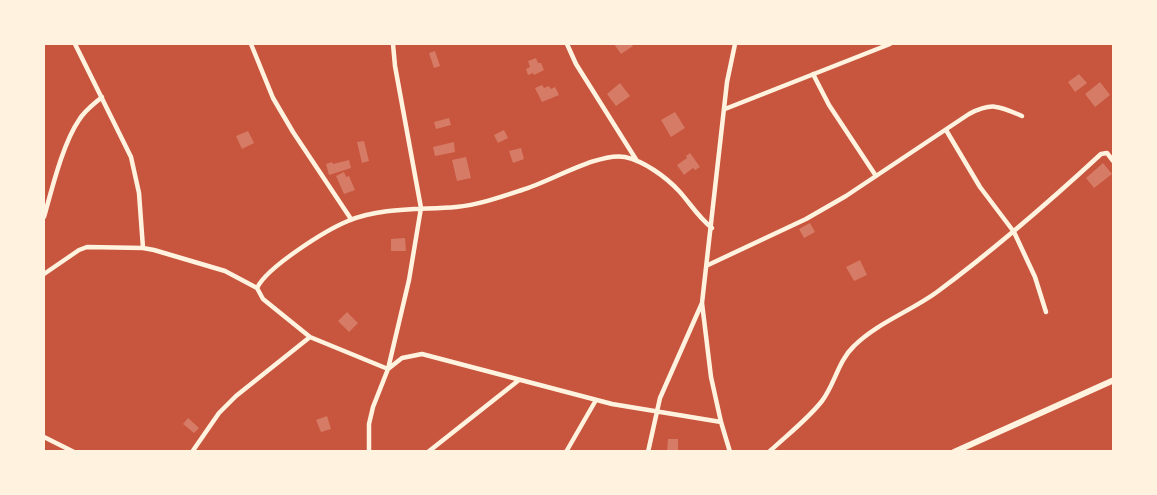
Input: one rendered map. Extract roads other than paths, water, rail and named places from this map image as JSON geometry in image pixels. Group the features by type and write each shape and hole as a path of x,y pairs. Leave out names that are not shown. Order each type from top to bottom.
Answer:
{"street":[{"path":"75,44 133,165 139,193 143,248"},
{"path":"251,44 273,98 351,219"},
{"path":"369,452 369,424 373,406 388,369 409,280 421,208 393,44"},
{"path":"567,44 576,64 637,161"},
{"path":"648,452 656,412 672,369 702,303 730,65 735,44"},
{"path":"725,108 890,44"},
{"path":"813,74 829,105 876,176"},
{"path":"44,216 69,138 84,112 102,97"},
{"path":"708,265 806,219 983,107 991,105 1022,116"},
{"path":"946,130 980,187 1014,232 1031,266 1046,312"},
{"path":"618,157 626,144"},
{"path":"770,452 821,402 841,363 853,347 872,331 937,292 1014,232 1101,154 1108,153 1113,162"},
{"path":"257,288 271,272 309,243 333,227 351,219 421,208 469,205 539,185 608,157 637,161 665,179 678,190 697,215 712,228"},
{"path":"44,274 79,250 143,248 225,272 257,288 263,299 310,337 388,369"},
{"path":"702,303 711,377 730,452"},
{"path":"192,452 219,413 236,396 310,337"},
{"path":"388,369 402,358 422,354 596,400 721,422"},
{"path":"428,452 519,380"},
{"path":"954,452 1113,380"},
{"path":"566,452 596,400"},
{"path":"44,437 74,452"}]}
